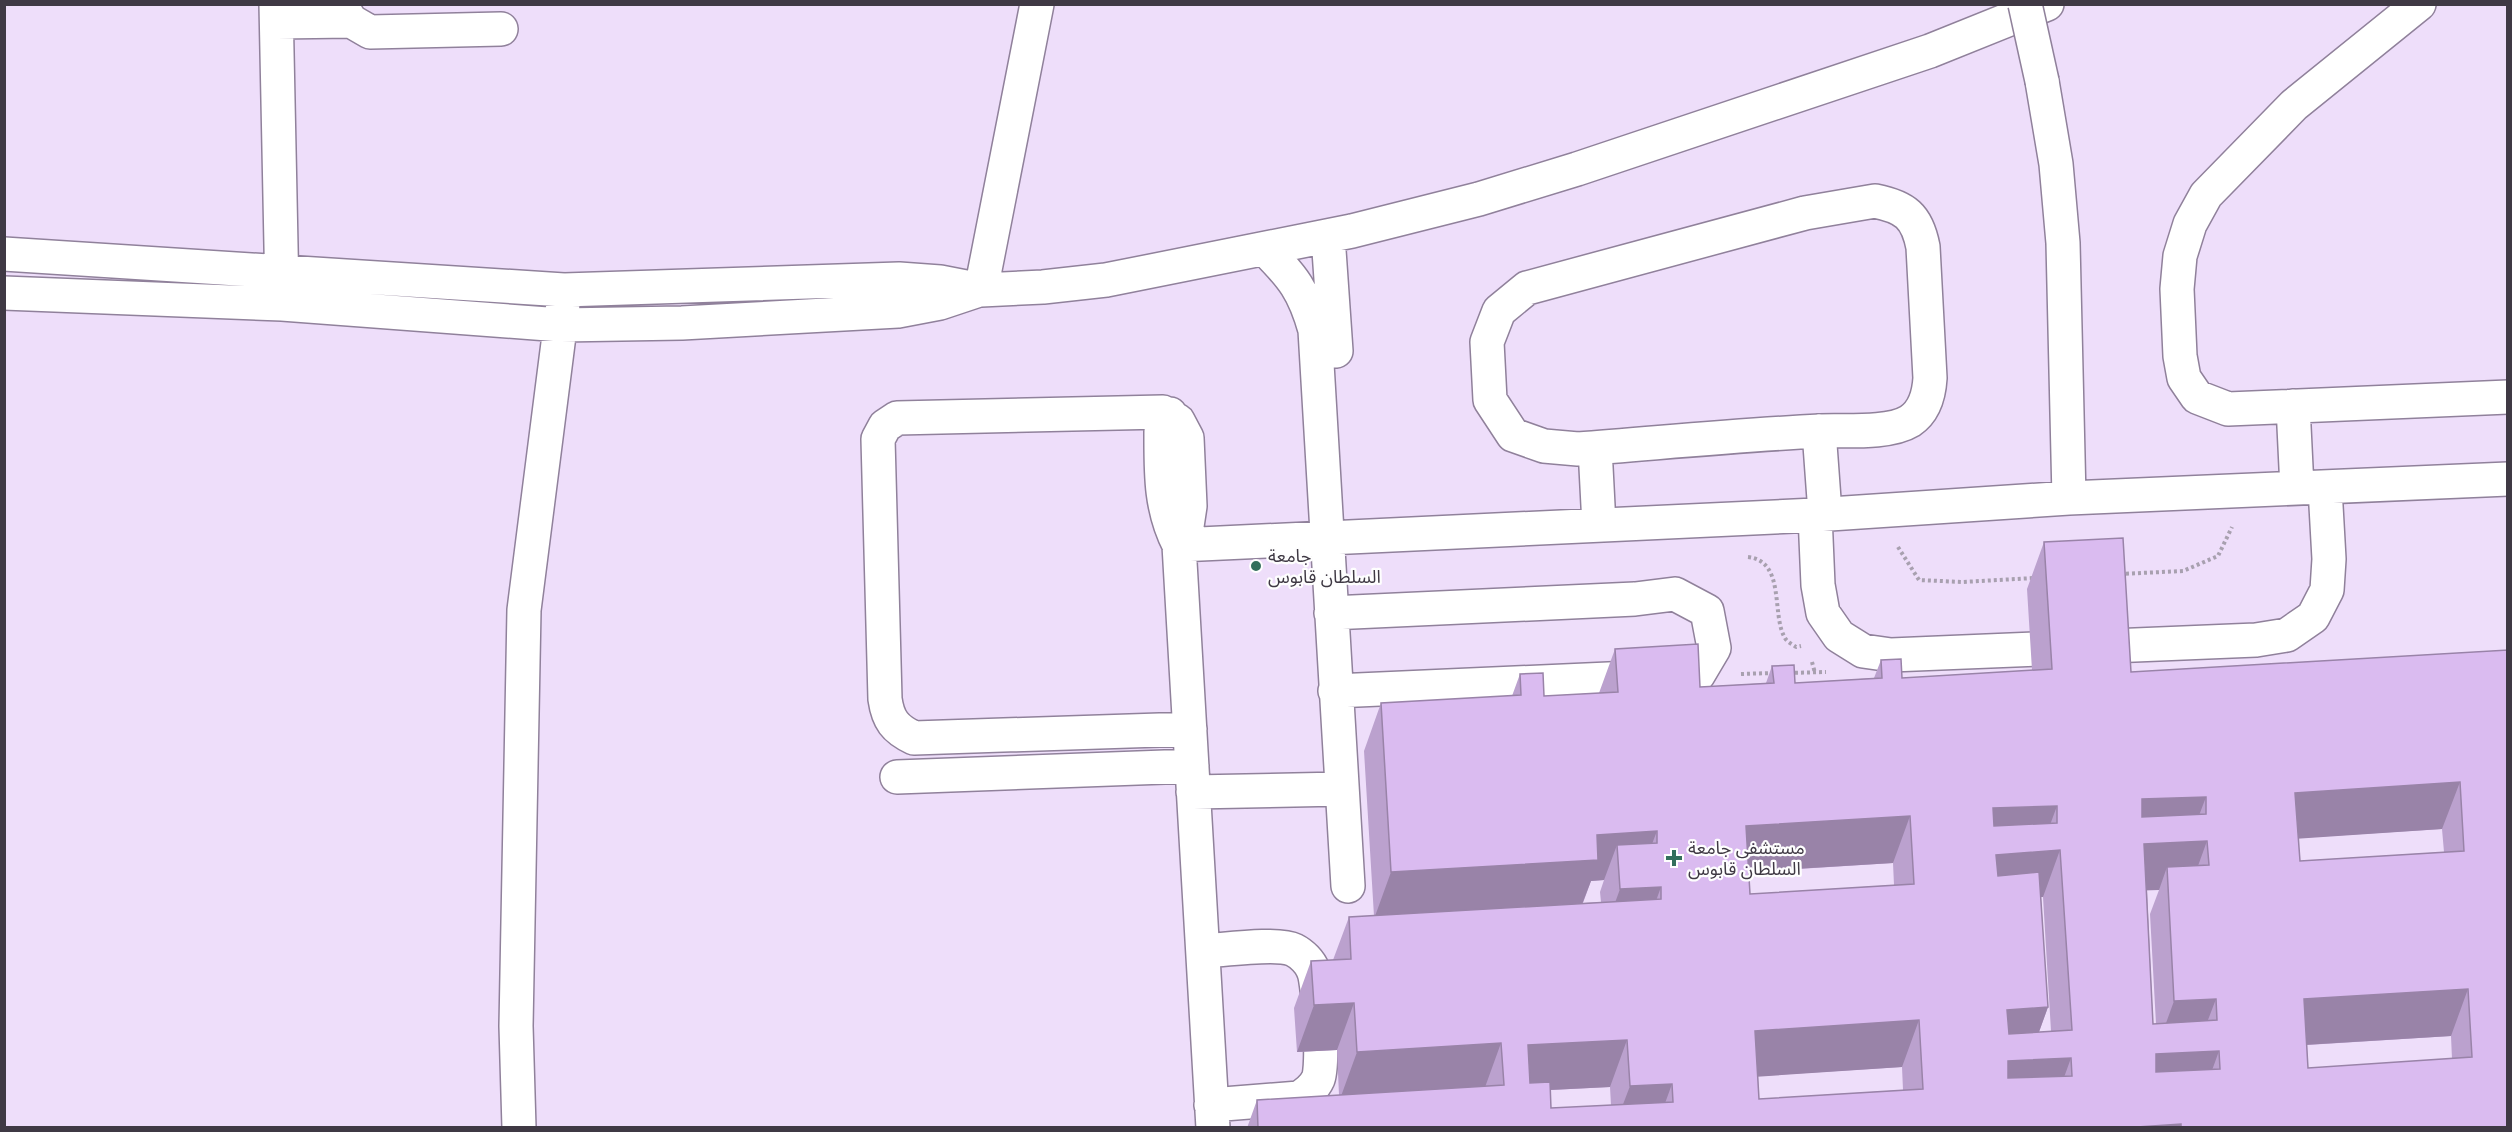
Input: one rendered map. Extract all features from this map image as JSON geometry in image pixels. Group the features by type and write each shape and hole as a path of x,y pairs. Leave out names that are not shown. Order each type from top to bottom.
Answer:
{"lane":[{"path":"981,290 1037,4"},
{"path":"2025,4 2042,81 2056,164 2063,243 2069,498"},
{"path":"4,254 564,290 899,279 940,282 981,290 1043,287 1106,280 1328,236 1479,199 1576,170 1930,51 2047,4"},
{"path":"2419,4 2294,105 2206,195 2190,224 2180,256 2177,289 2180,356 2184,378 2197,397 2228,409 2508,397"},
{"path":"282,304 276,13 346,13 370,32 501,28"},
{"path":"1875,201 1893,205 1909,214 1919,229 1923,247 1929,395 1922,411 1909,422 1887,428 1819,431 1578,449 1544,446 1513,435 1490,400 1487,342 1499,311 1527,288 1805,213 1875,201"},
{"path":"1328,236 1336,539 1331,613 1348,886"},
{"path":"1265,249 1289,273 1306,300 1315,330 1336,539"},
{"path":"519,1128 516,1026 524,610 564,290"},
{"path":"4,293 282,304 561,325 682,322 898,311 940,303 981,290"},
{"path":"1819,431 1818,585 1823,613 1839,636 1863,651 1891,655 2256,640 2287,635 2313,616 2327,590 2329,559 2293,406"},
{"path":"1190,729 914,738 898,730 888,716 885,699 876,453 878,439 885,426 897,418 912,416 1156,411 1170,414 1161,432 1163,506 1169,526 1179,545 1193,779 1203,951 1212,1116 1299,1098 1311,1090 1319,1078 1321,1064 1316,983 1313,969 1305,958 1293,950 1280,947 1203,951"},
{"path":"1595,448 1599,525"},
{"path":"1179,545 1820,514 2069,498 2508,478"},
{"path":"1331,613 1635,599 1675,594 1707,611 1714,648 1698,675 1335,691"},
{"path":"897,777 1193,779 1342,789"}],"path":[{"path":"1737,556 1756,558 1772,573 1780,626 1786,640 1796,646 1808,645"},
{"path":"1698,675 1863,671 1863,651"}],"shaded area":[{"name":"جامعة السلطان قابوس","path":"5,5 2507,5 2507,1127 5,1127"}],"building":[{"name":"مستشفى جامعة السلطان قابوس","path":"2123,538 2131,672 2508,650 2508,1128 2181,1128 2181,1124 2122,1128 1258,1128 1257,1100 1504,1085 1501,1043 1357,1052 1354,1003 1314,1005 1311,961 1351,959 1349,917 1661,899 1661,887 1620,889 1617,845 1657,843 1657,831 1597,835 1598,860 1391,872 1381,703 1521,695 1520,674 1543,673 1544,696 1618,692 1615,649 1698,644 1700,687 1774,683 1772,666 1794,665 1795,683 1882,678 1881,660 1901,659 1902,678 2052,669 2044,542","holes":["2460,782 2464,851 2300,861 2295,793","2206,797 2206,814 2142,817 2142,799","2057,806 2057,823 1994,826 1993,808","1910,816 1914,884 1750,894 1746,826","2207,841 2209,865 2167,867 2174,1001 2216,999 2217,1020 2153,1024 2144,844","2060,850 2072,1030 2009,1034 2007,1010 2048,1007 2039,872 1998,876 1996,855","2468,989 2472,1057 2308,1068 2304,999","1919,1020 1923,1089 1759,1099 1755,1031","1627,1040 1630,1086 1672,1084 1673,1102 1551,1108 1550,1082 1530,1083 1528,1045","2219,1051 2220,1069 2156,1072 2156,1054","2071,1058 2072,1076 2008,1078 2008,1061"]}],"place":[{"name":"جامعة السلطان قابوس","path":"1256,566"},
{"name":"مستشفى جامعة السلطان قابوس","path":"1674,858"}]}
